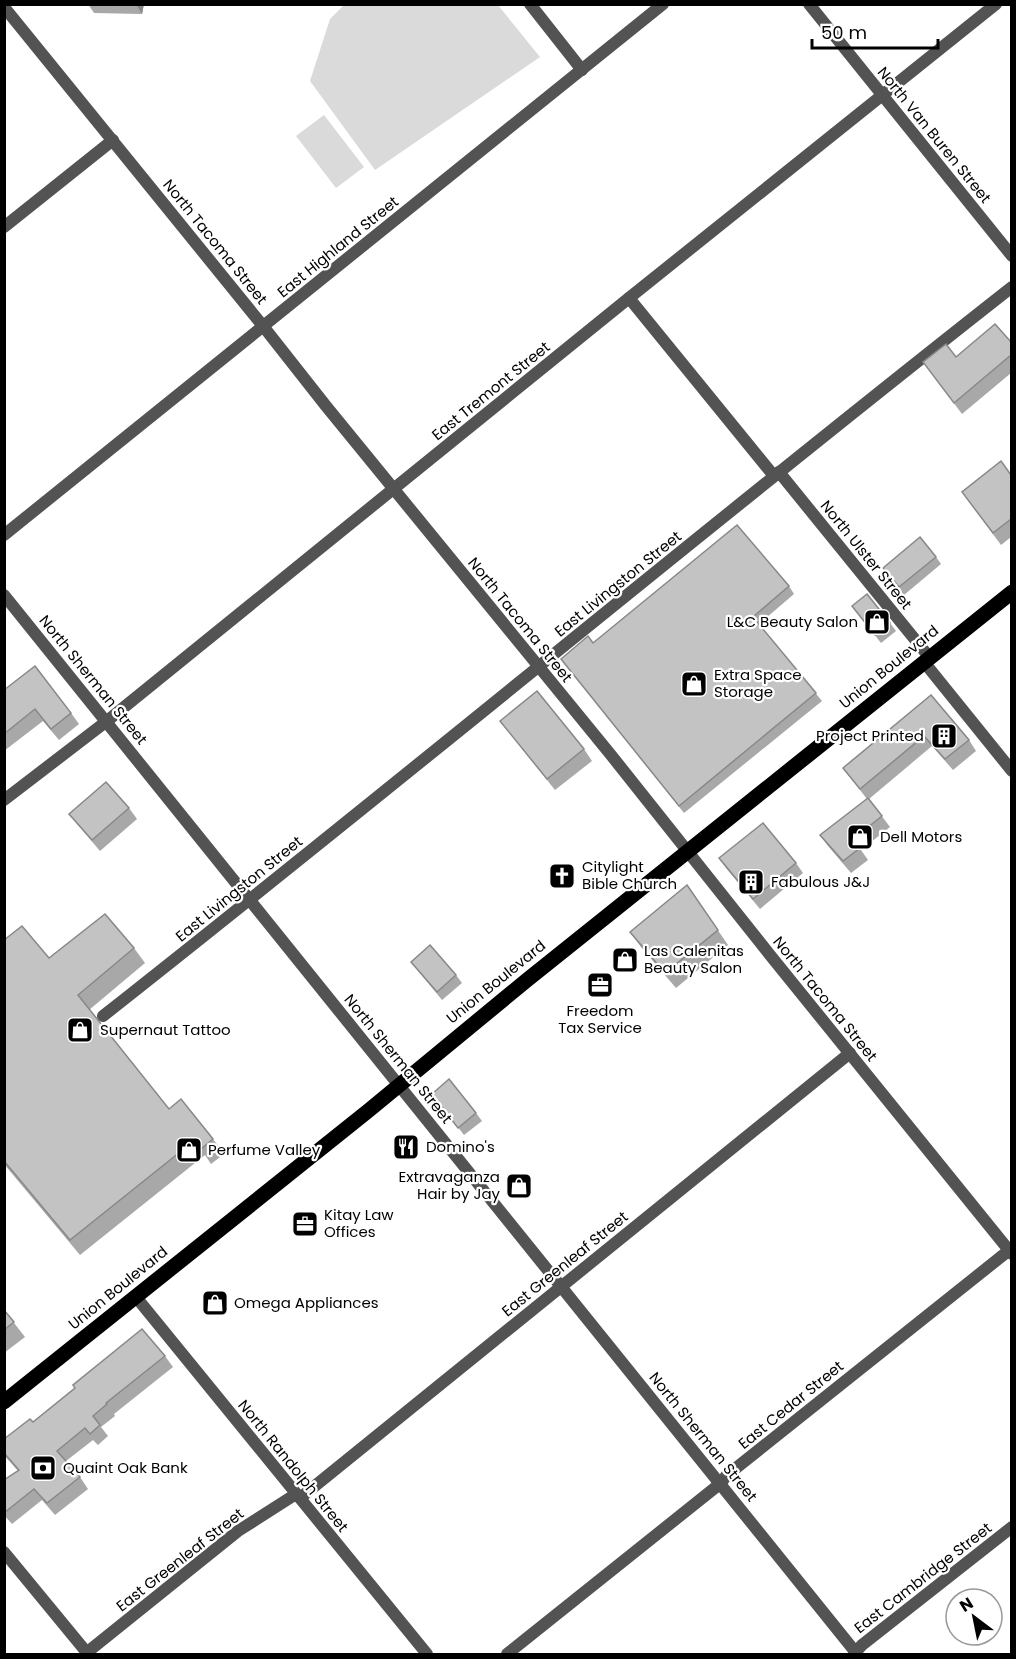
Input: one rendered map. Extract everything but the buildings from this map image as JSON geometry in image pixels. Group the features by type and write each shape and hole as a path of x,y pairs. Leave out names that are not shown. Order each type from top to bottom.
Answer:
{"main road":[{"name":"Union Boulevard","path":"4,1402 1011,592"}],"street":[{"path":"530,4 582,69"},
{"name":"East Highland Street","path":"4,535 663,4"},
{"name":"North Van Buren Street","path":"810,4 1011,256"},
{"name":"East Tremont Street","path":"4,800 107,721 996,4"},
{"name":"North Tacoma Street","path":"4,7 1010,1251"},
{"path":"4,227 112,140"},
{"name":"East Livingston Street","path":"103,1016 1011,287"},
{"name":"North Ulster Street","path":"629,298 777,474 927,660 1011,771"},
{"name":"North Sherman Street","path":"4,595 721,1483 856,1654"},
{"name":"East Greenleaf Street","path":"87,1654 238,1531 298,1496 850,1053"},
{"name":"East Cedar Street","path":"507,1654 721,1483 743,1462 1010,1251"},
{"name":"North Randolph Street","path":"136,1297 427,1654"},
{"name":"East Cambridge Street","path":"856,1654 862,1645 1011,1527"},
{"path":"4,1551 87,1654"}],"shaded area":[{"path":"344,5 498,5 540,57 375,170 310,81 330,19"},
{"path":"324,115 364,167 336,188 296,136"}],"place":[{"name":"L&C Beauty Salon","path":"877,622"},
{"name":"Extra Space Storage","path":"694,684"},
{"name":"Project Printed","path":"944,736"},
{"name":"Dell Motors","path":"860,837"},
{"name":"Citylight Bible Church","path":"562,876"},
{"name":"Fabulous J&J","path":"751,882"},
{"name":"Las Calenitas Beauty Salon","path":"625,960"},
{"name":"Freedom Tax Service","path":"600,985"},
{"name":"Supernaut Tattoo","path":"80,1030"},
{"name":"Domino's","path":"406,1147"},
{"name":"Perfume Valley","path":"189,1150"},
{"name":"Extravaganza Hair by Jay","path":"519,1186"},
{"name":"Kitay Law Offices","path":"305,1224"},
{"name":"Omega Appliances","path":"215,1303"},
{"name":"Quaint Oak Bank","path":"43,1468"}]}
